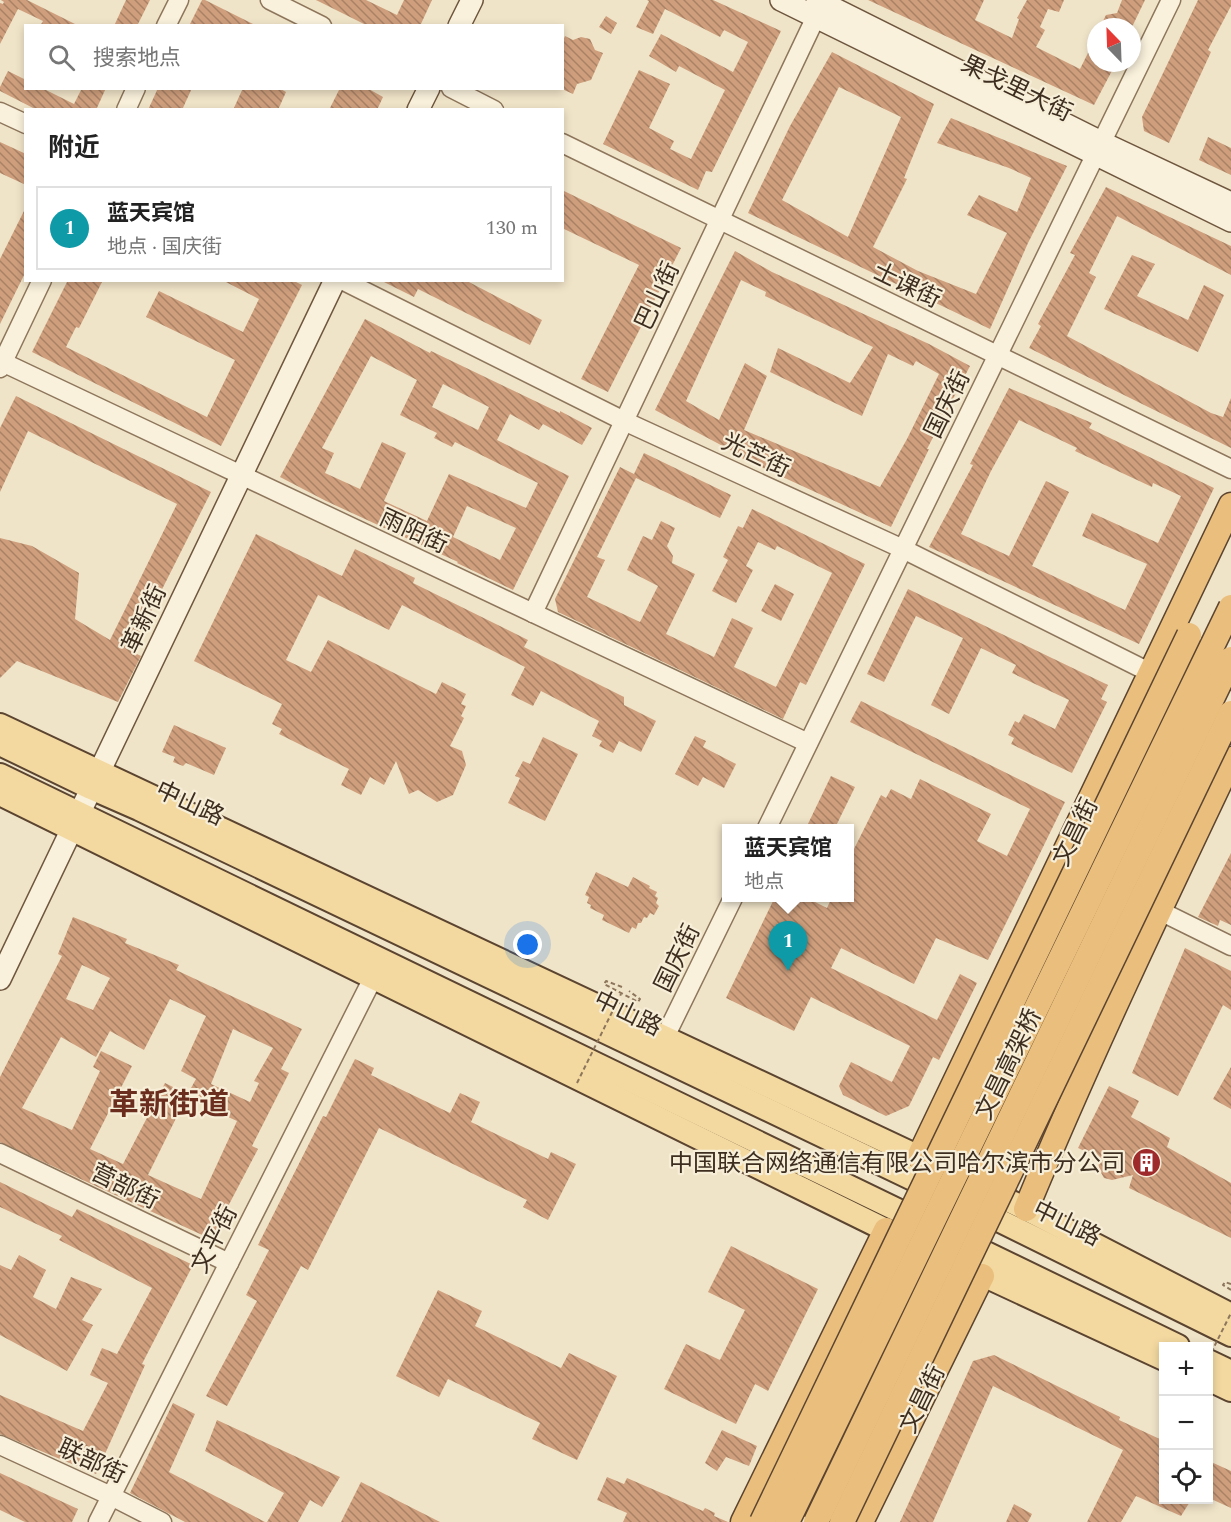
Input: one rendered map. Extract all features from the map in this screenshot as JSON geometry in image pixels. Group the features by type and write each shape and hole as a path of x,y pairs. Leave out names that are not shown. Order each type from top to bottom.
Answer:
{"highway":[{"path":"762,1522 925,1163 982,1069 1189,635 1227,514"},
{"name":"文昌街","path":"925,1163 1227,514"},
{"name":"文昌高架桥","path":"787,1522 1231,607"},
{"name":"文昌高架桥","path":"816,1522 1231,659"},
{"path":"842,1522 976,1266 1231,713"},
{"path":"1026,1209 1054,1141 1231,759"},
{"path":"925,1163 983,1116"},
{"path":"743,1522 886,1230"},
{"path":"911,1323 976,1266"},
{"name":"文昌街","path":"861,1522 976,1266"}],"main road":[{"path":"460,24 472,0"},
{"name":"果戈里大街","path":"781,0 820,5 1098,149 1231,221"},
{"path":"419,108 428,90"},
{"name":"果戈里大街","path":"1098,149 1231,203"},
{"name":"革新街","path":"0,979 334,282"},
{"path":"0,725 95,780 664,1039 1026,1209 1231,1314"},
{"name":"中山路","path":"0,744 95,780 161,819 1032,1236 1231,1335"},
{"path":"0,775 75,820 373,978 886,1230 976,1266 1159,1357"},
{"path":"0,794 75,820 1168,1342"},
{"path":"1213,1362 1231,1372"},
{"path":"1213,1381 1231,1390"}],"street":[{"path":"167,24 179,0"},
{"path":"270,0 318,24"},
{"name":"国庆街","path":"769,824 1170,0"},
{"name":"巴山街","path":"533,613 820,5"},
{"path":"127,108 135,90"},
{"path":"455,90 490,108"},
{"path":"0,112 24,123"},
{"name":"士课街","path":"564,144 1231,469"},
{"path":"1,364 41,282"},
{"name":"光芒街","path":"346,282 624,421 903,549 1151,674"},
{"name":"雨阳街","path":"1,364 808,743"},
{"name":"国庆街","path":"664,1039 732,902"},
{"path":"1160,911 1231,946"},
{"name":"文平街","path":"98,1522 373,978"},
{"name":"营部街","path":"0,1153 229,1263"},
{"name":"联部街","path":"0,1445 162,1522"}],"path":[{"path":"622,987 606,981 604,984 638,1002 640,999 629,991"},
{"path":"577,1083 621,994"},
{"path":"1231,1284 1225,1282 1223,1286 1231,1290"},
{"path":"1213,1352 1231,1314"}],"building":[{"path":"1,0 27,0 75,24 41,24 43,21 18,9 0,44 0,3 4,2"},
{"path":"126,0 150,0 138,24 115,24"},
{"path":"202,0 205,0 253,24 190,24"},
{"path":"316,0 366,0 397,15 404,0 432,0 421,24 364,24"},
{"path":"647,0 713,0 781,31 712,172 706,171 698,190 603,144 639,70 670,84 649,128 674,141 670,149 691,159 725,90 679,66 676,72 649,56 661,34 733,72 748,42 724,30 720,37 665,9 653,34 636,27 649,1"},
{"path":"868,0 984,0 975,20 1012,38 1019,19 1017,18 1027,0 1064,0 1059,12 1048,9 1040,27 1045,30 1036,47 1080,69 1087,55 1087,72 1111,72 1094,105"},
{"path":"1122,0 1145,0 1136,18 1104,18 1106,15 1117,13"},
{"path":"1198,0 1231,0 1231,6 1208,50 1211,52 1169,143 1144,131 1142,117"},
{"path":"606,16 617,23 611,34 599,27"},
{"path":"565,36 573,40 581,37 590,39 595,50 603,53 591,80 577,84 573,94 564,90"},
{"path":"832,52 934,104 904,178 907,179 873,247 918,271 976,294 1007,233 967,215 979,195 1017,212 1031,178 937,143 951,118 1067,166 1028,243 990,329 748,213 790,126","holes":["839,87 901,117 848,237 782,200"]},
{"path":"8,71 24,79 24,90 46,90 74,104 81,90 105,90 97,108 33,108 0,91"},
{"path":"157,90 191,90 183,108 149,108"},
{"path":"242,90 282,90 286,92 279,108 234,108"},
{"path":"339,90 371,90 383,97 378,108 330,108"},
{"path":"1208,137 1231,148 1231,175 1199,160"},
{"path":"0,142 24,153 24,184 0,173"},
{"path":"1106,187 1231,246 1231,275 1117,216 1089,273 1096,277 1067,336 1211,413 1223,417 1231,398 1231,448 1029,348 1041,326 1038,324 1075,255 1070,253"},
{"path":"564,191 681,248 608,392 581,379 639,265 564,229"},
{"path":"24,211 24,275 0,324 0,259"},
{"path":"735,251 772,272 929,344 970,366 927,449 929,449 891,527 733,454 734,452 655,410","holes":["741,280 766,292 765,296 873,347 850,383 778,348 770,372 862,416 888,354 913,366 916,361 939,374 880,487 744,430 767,376 745,363 719,420 686,401"]},
{"path":"1132,255 1155,264 1137,296 1188,320 1204,285 1224,295 1198,352 1104,309"},
{"path":"67,282 102,282 79,328 76,327 66,347 207,417 235,360 146,317 159,291 243,332 259,299 226,282 296,282 302,285 221,446 32,352"},
{"path":"384,282 469,282 542,320 530,345 418,289 414,297"},
{"path":"365,319 430,353 431,351 592,428 582,445 543,424 539,430 510,414 497,440 569,476 513,590 280,477","holes":["371,356 417,380 400,415 437,433 434,438 452,447 455,442 538,483 526,508 449,474 427,521 384,501 406,453 382,442 360,489 325,473 334,453 322,448","443,384 489,407 478,430 432,407","467,506 516,528 500,560 453,537"]},
{"path":"1009,388 1092,423 1089,428 1214,488 1139,644 929,547 973,465 970,464","holes":["1019,420 1077,448 1075,451 1152,487 1153,483 1181,496 1158,543 1092,513 1082,536 1147,564 1125,610 1032,566 1069,492 1046,481 1009,556 961,534 991,471"]},
{"path":"16,396 211,492 131,651 141,656 118,702 17,661 0,678 0,538 32,546 79,573 75,619 110,640 177,504 28,431 0,492 0,428"},
{"path":"644,453 731,495 720,518 636,478 597,557 605,560 587,597 640,622 658,586 627,570 643,536 652,540 661,521 675,528 667,546 673,556 672,563 695,574 666,634 714,657 732,618 753,628 734,667 776,687 832,573 777,546 775,550 758,542 746,566 753,570 736,603 712,591 728,560 723,557 738,526 743,528 752,509 865,564 806,685 800,682 783,719 558,612 555,599 620,467 634,474"},
{"path":"256,534 342,576 355,549 415,578 413,583 528,640 524,647 624,697 624,705 656,721 641,752 619,741 613,753 599,746 602,741 592,736 599,721 541,691 533,706 511,695 525,667 402,605 389,630 318,595 286,660 311,672 328,640 436,694 442,682 466,694 461,704 466,706 461,716 464,718 450,746 462,751 466,765 453,795 437,802 418,790 409,794 396,761 384,785 370,777 361,795 341,785 349,769 279,734 282,729 272,724 282,704 194,661"},
{"path":"775,584 794,594 781,621 761,611"},
{"path":"908,589 1108,685 1101,699 1107,702 1072,773 1011,744 1014,738 1008,735 1015,721 1019,723 1024,714 1055,729 1069,700 1012,673 1016,665 981,648 949,714 931,705 963,638 916,616 884,682 867,674"},
{"path":"861,701 1065,802 988,960 936,938 914,984 841,948 831,968 937,1020 960,974 977,983 939,1060 933,1057 909,1106 886,1116 843,1095 839,1086 851,1062 892,1082 910,1046 811,997 794,1031 726,998 773,902 815,902 827,908 830,902 854,902 854,849 881,795 886,798 891,789 911,799 920,779 991,814 977,841 1007,856 1030,809 850,722"},
{"path":"174,725 226,748 214,775 186,763 183,766 173,762 175,757 162,752"},
{"path":"695,736 706,741 703,747 736,764 724,788 703,777 698,786 675,774"},
{"path":"543,737 578,754 545,821 508,803 520,778 515,776 523,761 530,764"},
{"path":"831,776 855,787 837,824 808,824"},
{"path":"1231,853 1231,925 1220,920 1218,926 1198,917"},
{"path":"596,872 628,887 633,877 650,886 649,888 657,892 655,896 658,898 656,903 659,906 654,915 650,913 647,918 644,917 636,929 632,927 629,933 602,920 604,915 590,908 591,905 587,903 589,897 585,895"},
{"path":"73,917 127,939 125,943 179,965 176,970 302,1029 281,1069 289,1073 252,1146 258,1149 211,1239 0,1142 0,1077 62,956 58,954","holes":["82,965 110,978 93,1010 66,999","170,999 206,1016 181,1071 196,1079 186,1097 187,1094 165,1083 123,1164 90,1149 132,1066 101,1051 93,1067 100,1071 72,1130 22,1108 61,1037 96,1057 110,1031 144,1050","233,1029 273,1048 254,1081 259,1083 250,1102 211,1084","186,1098 237,1121 201,1199 148,1175"]},
{"path":"1185,948 1231,971 1231,1010 1223,1005 1178,1096 1132,1073"},
{"path":"355,1059 374,1068 371,1075 450,1113 460,1093 480,1102 471,1122 548,1159 551,1152 576,1164 548,1220 523,1207 527,1200 379,1128 308,1270 301,1266 227,1406 206,1396 257,1301 246,1295 269,1250 258,1245 323,1116 326,1117"},
{"path":"1231,1067 1231,1109 1213,1099"},
{"name":"中国联合网络通信有限公司哈尔滨市分公司","path":"1109,1086 1139,1101 1131,1117 1170,1138 1167,1147 1231,1183 1231,1238 1129,1188 1133,1175 1112,1180 1104,1178 1099,1169 1098,1157 1078,1148"},
{"path":"0,1182 72,1217 77,1209 193,1265 142,1364 145,1365 96,1474 0,1434 0,1395 83,1431 108,1383 90,1375 102,1348 117,1354 152,1288 59,1240 62,1236 0,1207"},
{"path":"731,1246 818,1289 768,1391 755,1384 736,1424 664,1389 686,1344 720,1360 745,1310 708,1292"},
{"path":"19,1255 46,1270 33,1297 56,1309 71,1277 102,1289 82,1320 93,1325 67,1371 0,1335 0,1265 11,1270"},
{"path":"438,1290 482,1311 475,1326 561,1368 569,1353 617,1376 577,1460 532,1439 540,1423 448,1379 439,1397 396,1376"},
{"path":"994,1355 1159,1439 1159,1504 1188,1504 1181,1516 1136,1496 1121,1522 1087,1522 1123,1450 993,1386 933,1522 900,1522 973,1361"},
{"path":"173,1403 195,1414 169,1472 265,1522 185,1522 130,1493"},
{"path":"217,1420 340,1477 322,1507 310,1500 298,1522 267,1522 284,1493 205,1451"},
{"path":"722,1430 757,1446 749,1466 726,1457 717,1471 705,1463"},
{"path":"1213,1463 1231,1471 1231,1508 1213,1500"},
{"path":"0,1473 78,1509 72,1522 25,1522 0,1510"},
{"path":"607,1477 624,1484 627,1478 703,1511 705,1508 715,1513 714,1516 728,1522 623,1522 627,1513 597,1500"},
{"path":"361,1482 440,1522 341,1522"},
{"path":"1014,1504 1032,1514 1028,1522 1006,1522"}],"place":[{"name":"蓝天宾馆","path":"788,971"},
{"name":"中国联合网络通信有限公司哈尔滨市分公司","path":"1146,1163"}],"district":[{"name":"革新街道","path":"169,1104"}]}
